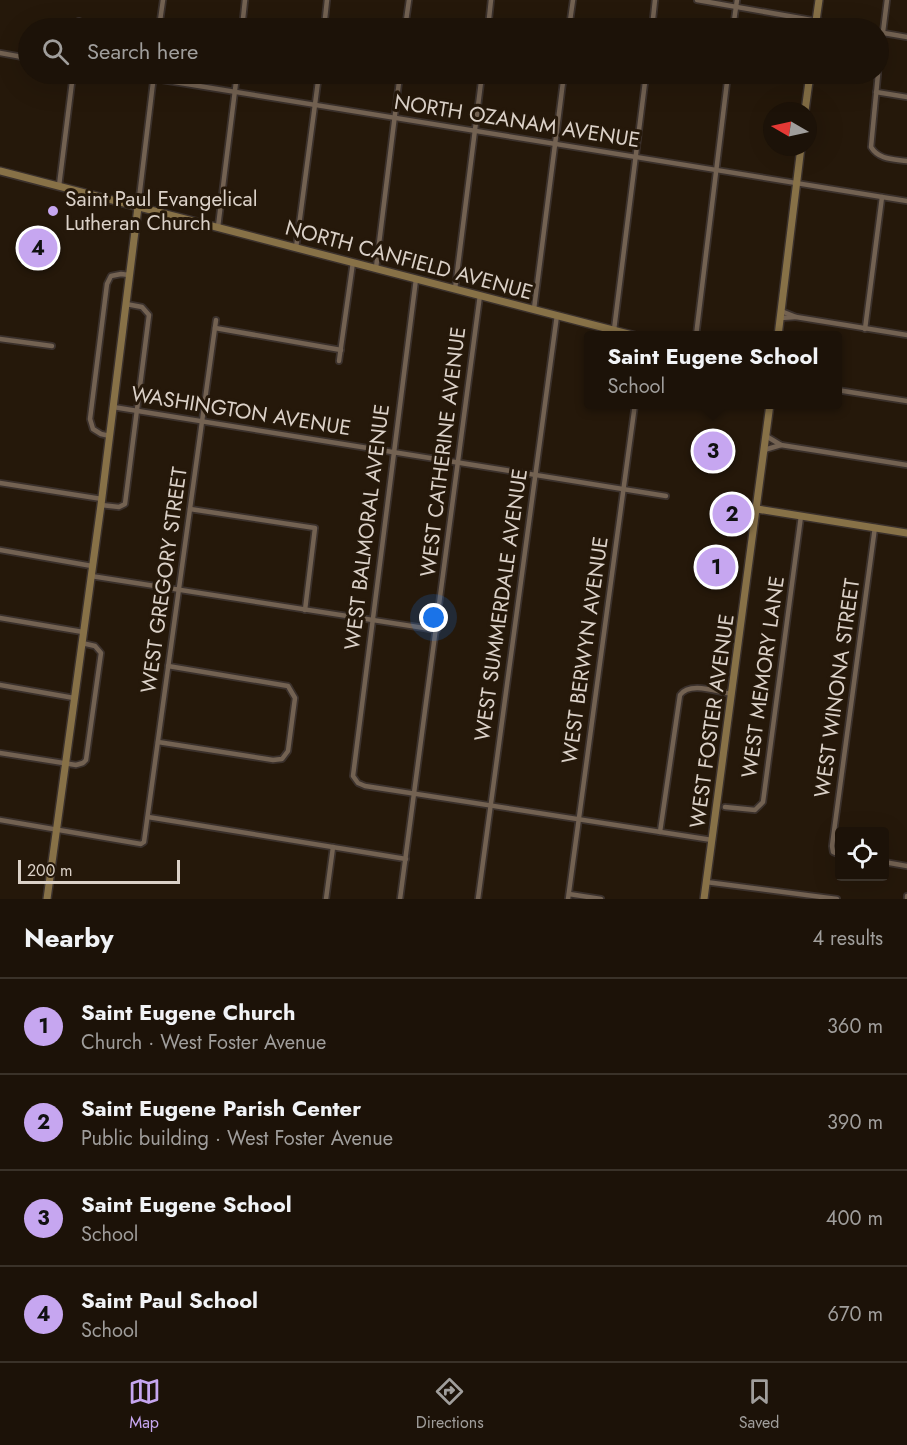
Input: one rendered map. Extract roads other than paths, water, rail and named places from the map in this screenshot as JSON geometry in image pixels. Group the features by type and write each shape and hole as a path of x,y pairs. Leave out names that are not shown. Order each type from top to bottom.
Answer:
{"street":[{"path":"160,18 163,0"},
{"path":"243,18 246,0"},
{"path":"325,18 327,0"},
{"path":"406,18 409,0"},
{"path":"489,18 491,0"},
{"path":"570,18 573,0"},
{"path":"653,18 655,0"},
{"path":"697,0 785,18"},
{"path":"734,18 737,0"},
{"path":"817,18 819,0"},
{"path":"884,18 887,0"},
{"path":"889,34 907,37"},
{"path":"0,53 18,56"},
{"path":"59,186 72,84"},
{"path":"47,899 110,436 153,84"},
{"name":"NORTH OZANAM AVENUE","path":"197,84 907,201"},
{"path":"218,227 236,84"},
{"path":"297,248 318,84"},
{"path":"376,268 399,84"},
{"path":"455,289 481,84"},
{"path":"534,309 563,84"},
{"path":"614,330 645,84"},
{"path":"697,331 727,84"},
{"path":"806,102 809,84"},
{"path":"877,84 870,141 874,152 882,157 907,161"},
{"path":"876,92 907,98"},
{"path":"779,331 800,156"},
{"name":"NORTH CANFIELD AVENUE","path":"0,171 618,331"},
{"path":"865,328 882,197"},
{"path":"339,361 353,262"},
{"path":"110,436 93,429 90,419 107,284 111,276 129,275"},
{"name":"WEST BALMORAL AVENUE","path":"415,793 365,786 355,780 352,772 416,279"},
{"name":"WEST CATHERINE AVENUE","path":"400,899 480,295"},
{"path":"0,483 119,507 125,504 149,315 142,307 126,304"},
{"path":"781,314 907,335"},
{"name":"WEST SUMMERDALE AVENUE","path":"478,899 557,315"},
{"name":"WEST GREGORY STREET","path":"56,830 143,844 216,320"},
{"path":"215,328 341,350"},
{"path":"0,339 52,346"},
{"path":"842,391 907,401"},
{"name":"WASHINGTON AVENUE","path":"113,407 666,496"},
{"name":"WEST BERWYN AVENUE","path":"569,896 633,409"},
{"name":"WEST FOSTER AVENUE","path":"704,899 769,409"},
{"path":"766,436 781,445 907,465"},
{"path":"764,450 781,445"},
{"path":"190,509 315,528 305,610"},
{"path":"757,509 907,533"},
{"name":"WEST MEMORY LANE","path":"725,807 754,810 763,802 801,516"},
{"name":"WEST WINONA STREET","path":"836,827 874,527"},
{"path":"0,550 92,566"},
{"path":"91,576 436,630"},
{"path":"0,618 83,632"},
{"path":"0,753 65,764 83,763 88,756 101,653 95,646 82,643"},
{"path":"158,742 273,760 282,759 288,751 295,698 292,689 283,684 168,666"},
{"path":"0,685 74,698"},
{"path":"660,832 682,691 690,688 732,694"},
{"path":"415,793 712,840"},
{"path":"148,817 406,858"},
{"path":"0,820 56,830"},
{"name":"WEST WINONA STREET","path":"835,836 833,852 835,853"},
{"path":"326,899 333,847"},
{"path":"889,863 907,866"},
{"path":"706,882 799,896 837,899"},
{"path":"569,896 601,899"}],"place":[{"name":"Saint Paul Evangelical Lutheran Church","path":"53,211"},
{"name":"Saint Paul School","path":"38,248"},
{"name":"Saint Eugene School","path":"713,451"},
{"name":"Saint Eugene Parish Center","path":"732,514"},
{"name":"Saint Eugene Church","path":"716,567"}]}
